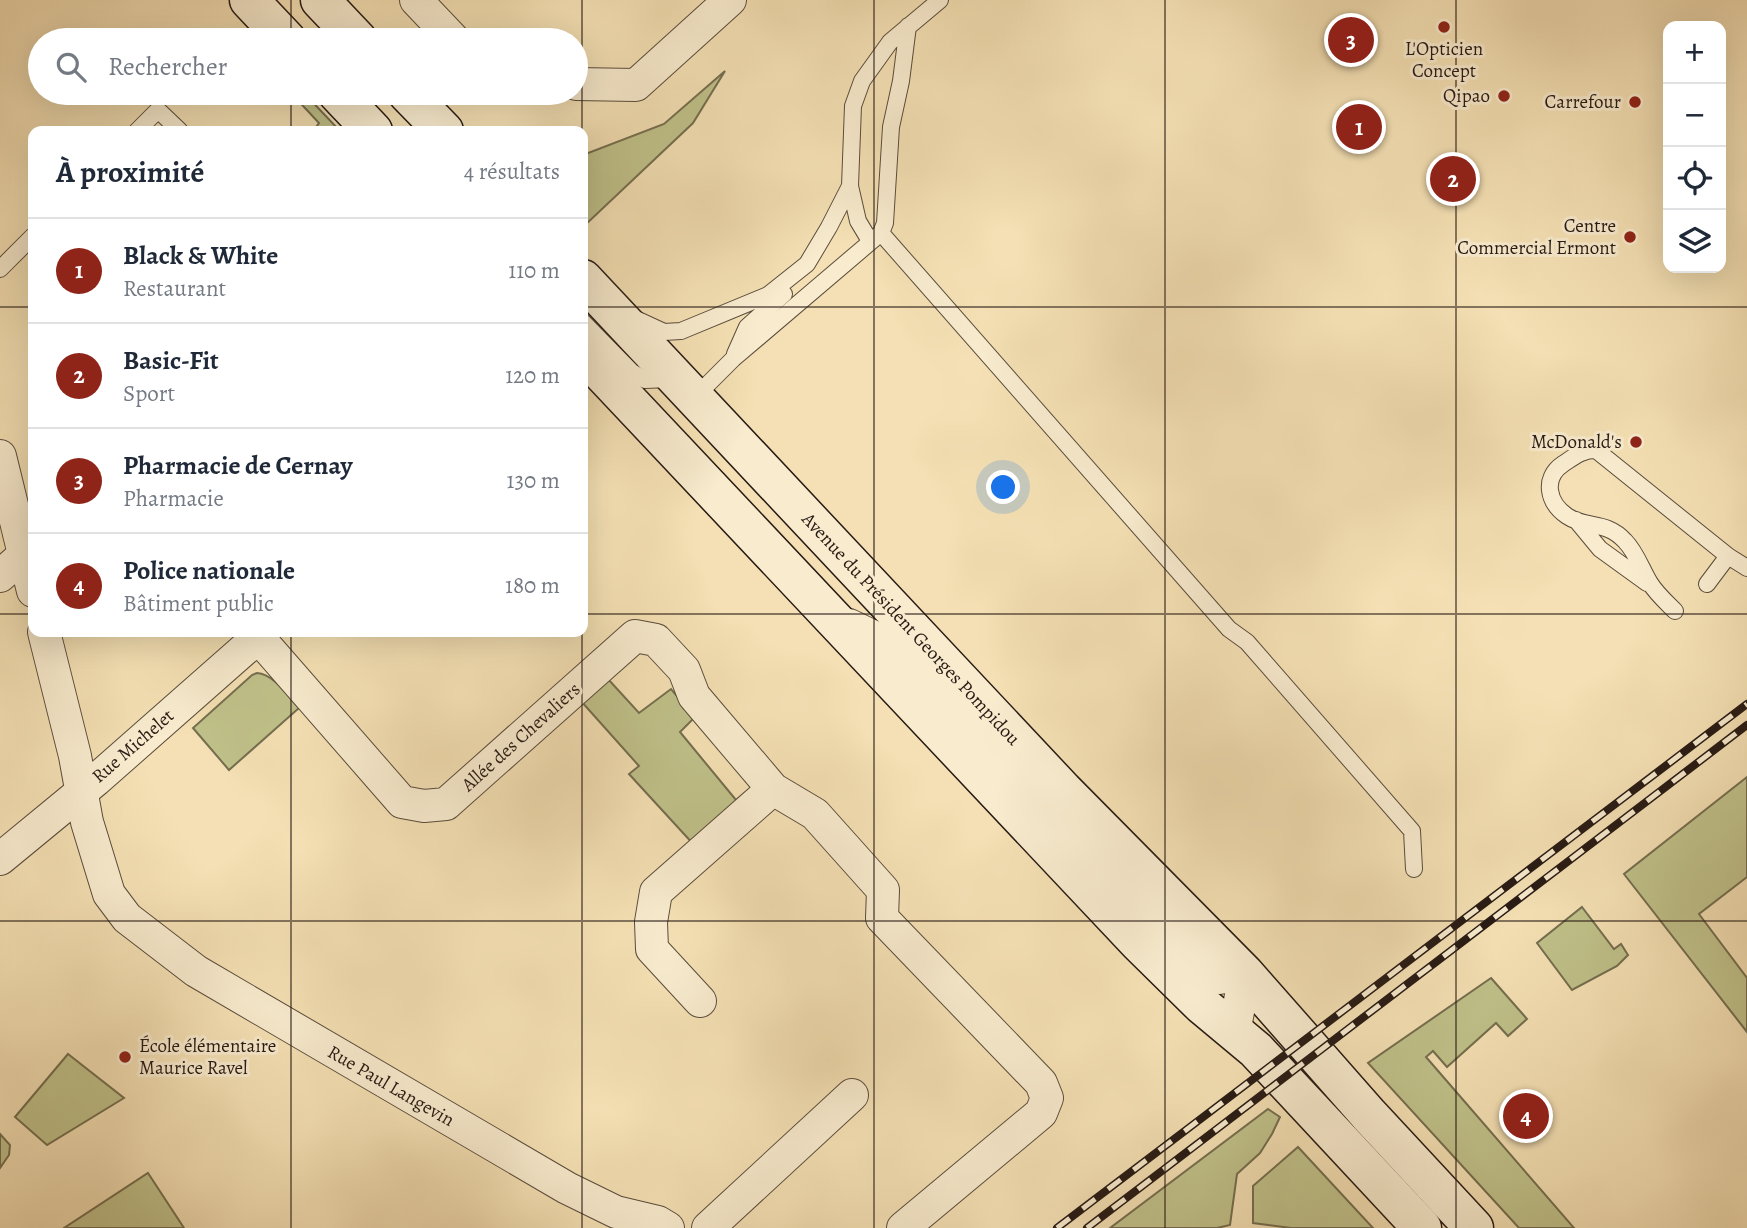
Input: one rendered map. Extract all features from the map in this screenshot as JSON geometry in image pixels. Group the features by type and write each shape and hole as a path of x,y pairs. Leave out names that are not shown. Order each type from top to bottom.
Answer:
{"main road":[{"path":"249,0 276,28"},
{"path":"320,0 347,28"},
{"path":"348,105 368,126"},
{"path":"419,105 439,126"},
{"name":"Avenue du Président Georges Pompidou","path":"588,292 597,315 696,383 1063,790 1245,974 1369,1115 1474,1228"},
{"name":"Avenue du Président Georges Pompidou","path":"588,358 1139,943 1202,1005 1256,1050 1422,1228"}],"street":[{"path":"416,0 443,28"},
{"path":"588,84 636,85 730,0"},
{"path":"0,456 28,548"},
{"path":"0,576 28,552"},
{"name":"Avenue du Président Georges Pompidou","path":"830,614 880,640 1186,961 1220,978 1245,974"},
{"name":"Allée des Chevaliers","path":"264,637 402,802 424,806 446,804 635,636 656,640 684,670 694,696 772,789 815,814 883,890 883,918 1041,1083 1047,1098 1041,1114 903,1228"},
{"name":"Rue Paul Langevin","path":"45,637 82,789 87,822 109,894 127,918 196,971 566,1188 616,1212 659,1226"},
{"name":"Rue Michelet","path":"0,859 96,780 258,637"},
{"path":"699,1001 652,949 651,922 656,892 772,789"},
{"path":"1234,1033 1245,974"},
{"path":"708,1228 852,1095"}],"lane":[{"path":"940,0 890,42 862,80 853,106 850,186 858,221 876,237 1229,629 1247,642 1412,831 1414,869"},
{"path":"696,383 733,359 876,237 885,223 891,127 908,26"},
{"path":"142,126 158,110 175,126"},
{"path":"733,359 747,327 800,281 850,186"},
{"path":"0,269 28,241"},
{"path":"597,315 664,332 681,331 768,295 807,264"},
{"path":"1652,586 1626,541 1602,525 1567,517 1553,503 1549,481 1557,468 1584,450 1596,450 1728,556 1747,568"},
{"path":"1576,520 1600,549 1652,586 1675,611"},
{"path":"1707,584 1728,556"}],"green space":[{"path":"725,71 693,123 588,222 588,153 664,124"},
{"path":"302,105 315,105 335,126 317,126 319,123"},
{"path":"257,673 275,681 299,708 229,770 193,728"},
{"path":"608,679 639,713 671,689 695,717 680,732 736,800 753,786 695,846 629,774 639,766 581,701"},
{"path":"1747,777 1747,877 1699,914 1747,978 1747,1032 1624,874"},
{"path":"1582,907 1614,949 1621,944 1628,955 1617,966 1572,990 1537,943"},
{"path":"1491,978 1527,1019 1508,1036 1496,1023 1447,1067 1433,1051 1426,1057 1574,1228 1519,1228 1368,1063"},
{"path":"68,1054 124,1098 47,1145 15,1117"},
{"path":"1268,1109 1280,1117 1260,1153 1237,1174 1230,1225 1217,1228 1110,1228"},
{"path":"0,1134 10,1145 9,1155 0,1168"},
{"path":"1298,1147 1373,1228 1291,1228 1253,1223 1253,1186"},
{"path":"148,1173 184,1228 64,1228"}],"railway":[{"path":"1057,1228 1747,704"},
{"path":"1087,1228 1747,725"}],"place":[{"name":"L'Opticien Concept","path":"1444,27"},
{"name":"Pharmacie de Cernay","path":"1351,40"},
{"name":"Qipao","path":"1504,96"},
{"name":"Carrefour","path":"1635,102"},
{"name":"Black & White","path":"1359,127"},
{"name":"Basic-Fit","path":"1453,179"},
{"name":"Centre Commercial Ermont","path":"1630,237"},
{"name":"McDonald's","path":"1636,442"},
{"name":"École élémentaire Maurice Ravel","path":"125,1057"},
{"name":"Police nationale","path":"1526,1116"}]}
